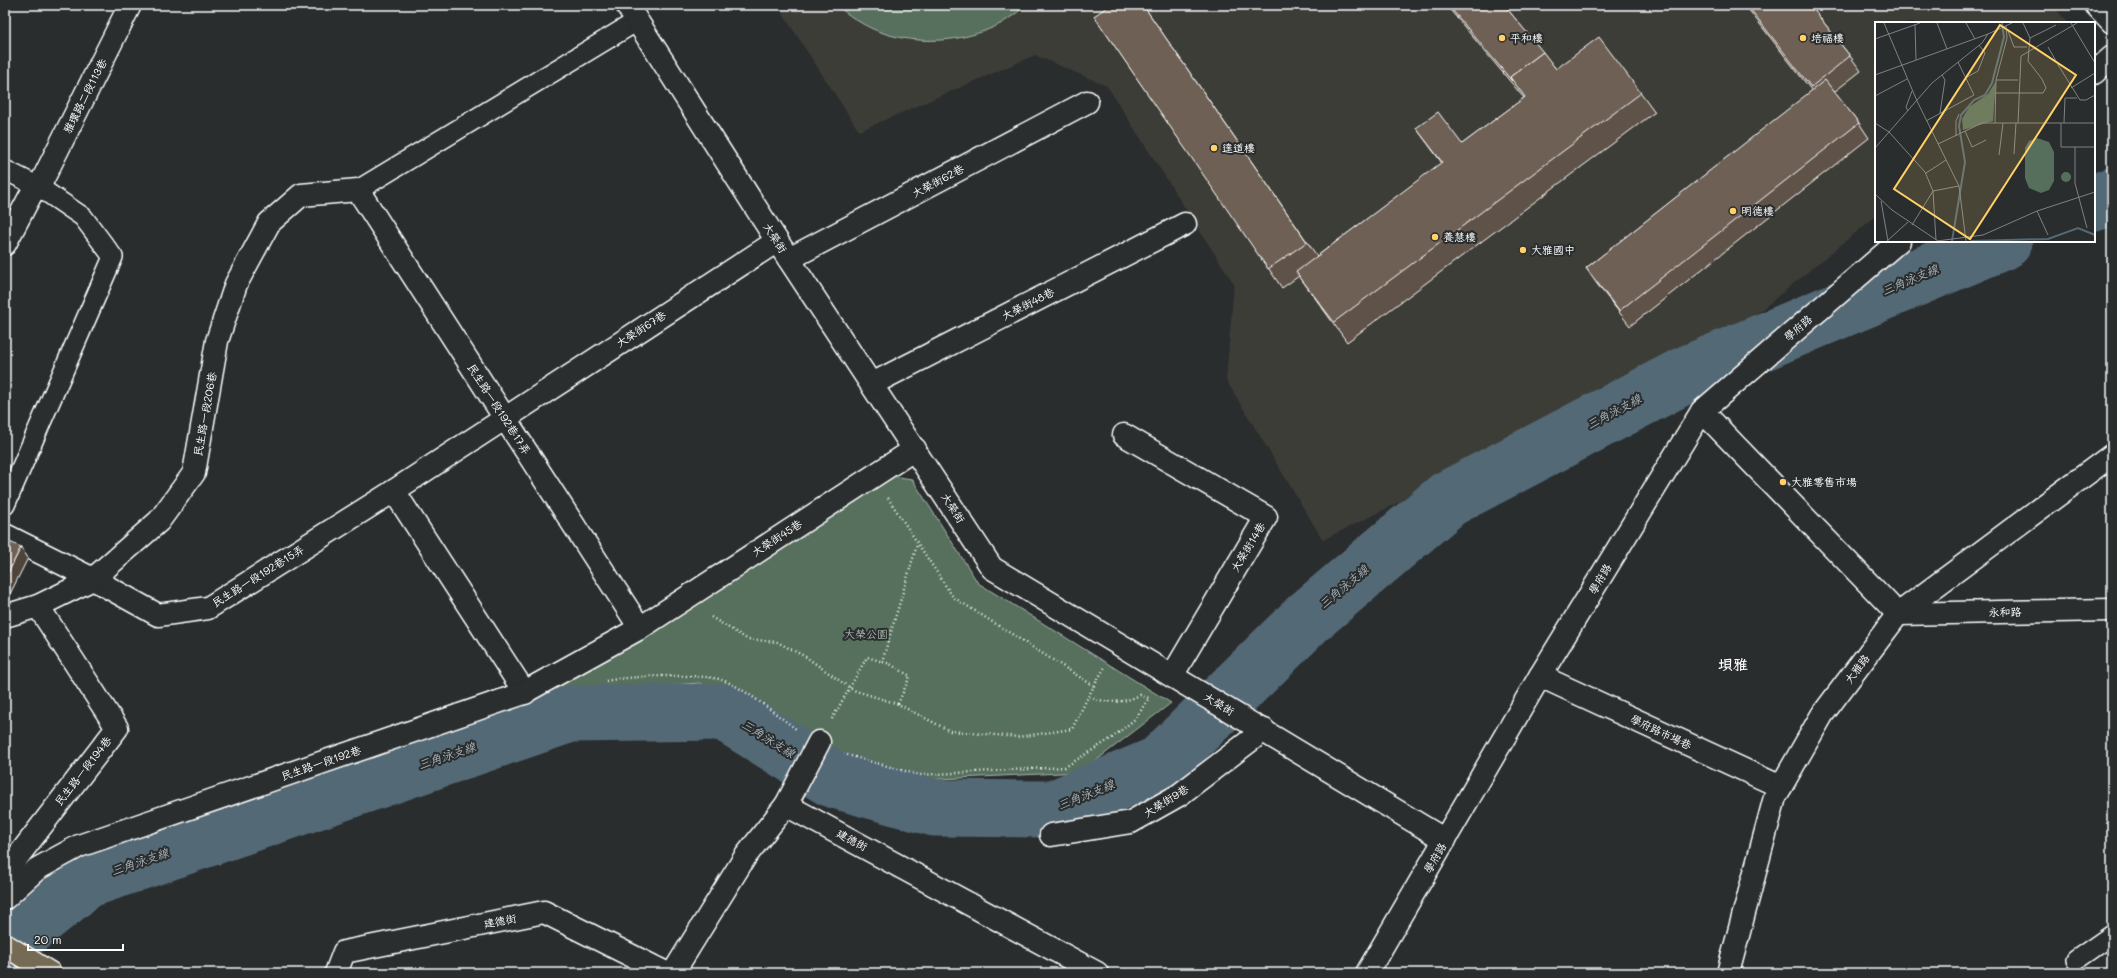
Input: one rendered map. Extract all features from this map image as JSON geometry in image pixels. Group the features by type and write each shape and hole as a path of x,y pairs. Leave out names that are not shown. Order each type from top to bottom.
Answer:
{"main road":[{"path":"5,945 42,971"}],"street":[{"name":"雅環路二段113巷","path":"5,244 37,186 130,5"},
{"path":"2096,5 2112,22"},
{"name":"大榮街","path":"632,13 783,250 992,568 1445,840"},
{"path":"2095,72 2112,57"},
{"name":"大榮街62巷","path":"783,250 1087,102"},
{"name":"民生路一段192巷17弄","path":"358,190 640,628"},
{"name":"民生路一段206巷","path":"5,616 38,606 93,579 159,521 194,473 217,341 236,284 269,223 301,195 358,190"},
{"name":"大榮街48巷","path":"872,384 1185,224"},
{"name":"學府路","path":"1367,973 1540,676 1702,411 1898,242"},
{"name":"大榮街67巷","path":"505,418 783,250"},
{"path":"1702,411 1898,614"},
{"name":"民生路一段192巷15弄","path":"5,535 93,579 158,615 208,608 394,491 505,418"},
{"name":"大榮街14巷","path":"1124,435 1266,517 1178,680"},
{"name":"大榮街45巷","path":"640,628 914,449"},
{"name":"大雅路","path":"1728,973 1775,797 1822,715 1898,614 2112,456"},
{"path":"394,491 525,693"},
{"name":"民生路一段194巷","path":"5,873 117,728 38,606"},
{"name":"永和路","path":"1898,614 2112,610"},
{"name":"民生路一段192巷","path":"5,898 37,869 79,846 525,693 640,628"},
{"name":"學府路市場巷","path":"1540,676 1781,787"},
{"name":"大榮街9巷","path":"1051,835 1131,822 1179,795 1257,727"},
{"path":"673,973 745,857 786,805 819,742"},
{"name":"建德街","path":"786,805 1097,973"},
{"name":"建德街","path":"336,973 344,952 544,912 666,973"}],"lane":[{"path":"358,190 632,13"},
{"path":"5,170 37,186 83,217 113,257 5,505"},
{"path":"2076,960 2112,935"}],"path":[{"path":"712,617 747,640 777,642 806,657 853,690 898,704 950,731 1018,737 1072,729 1094,686 953,597 917,545 887,497 882,500"},
{"path":"882,662 917,545"},
{"path":"705,620 712,617 716,612"},
{"path":"819,742 867,657 882,662 910,676 898,704"},
{"path":"598,682 613,679 694,676 722,680 749,695 797,730 834,751 919,774 1065,767 1112,738 1136,718 1149,698 1140,694 1128,701 1104,702 1088,697"}],"shaded area":[{"name":"大雅國中","path":"777,5 2052,5 2067,22 1875,22 1875,217 1749,320 1693,354 1631,387 1323,540 1226,380 1234,284 1107,86 1035,55 859,131"}],"green space":[{"path":"836,5 1027,5 1002,23 969,36 951,39 914,40 896,37 879,31 860,22"},
{"name":"大榮公園","path":"885,475 912,479 978,583 1171,703 1081,772 920,780 833,754 803,738 742,697 699,683 529,696"}],"building":[{"name":"達道樓","path":"1110,5 1143,5 1307,242 1268,269 1094,16"},
{"name":"平和樓","path":"1448,5 1504,5 1543,52 1510,77 1512,81"},
{"name":"培福樓","path":"1747,5 1810,5 1850,56 1811,87"},
{"name":"養慧樓","path":"1599,37 1641,93 1334,322 1296,272 1442,162 1416,128 1438,112 1462,144 1525,97 1510,77 1543,52 1556,69"},
{"name":"明德樓","path":"1825,80 1859,123 1619,311 1586,268"},
{"path":"5,540 21,547 5,579"}],"waterway":[{"name":"三角泳支線","path":"2095,203 2112,196"},
{"name":"三角泳支線","path":"5,945 86,880 570,714 724,712 832,779 935,808 1053,809 1160,764 1308,618 1448,499 1687,374 2002,242"}],"place":[{"name":"平和樓","path":"1502,38"},
{"name":"培福樓","path":"1803,38"},
{"name":"達道樓","path":"1214,148"},
{"name":"明德樓","path":"1733,211"},
{"name":"養慧樓","path":"1435,237"},
{"name":"大雅國中","path":"1523,250"},
{"name":"大雅零售市場","path":"1783,482"}],"district":[{"name":"垻雅","path":"1733,665"}]}
